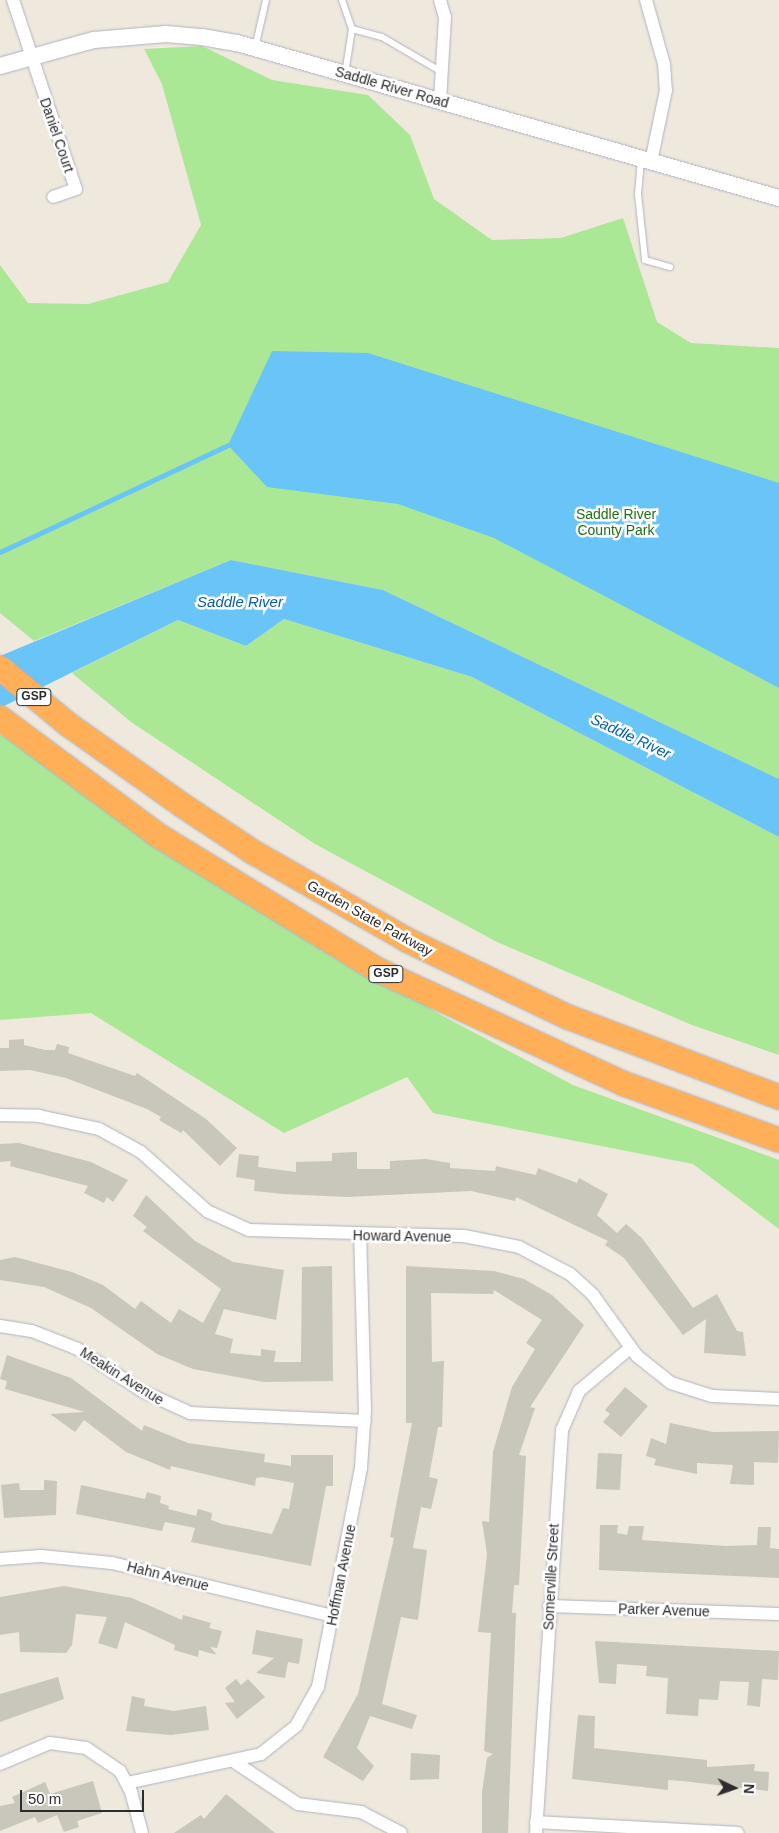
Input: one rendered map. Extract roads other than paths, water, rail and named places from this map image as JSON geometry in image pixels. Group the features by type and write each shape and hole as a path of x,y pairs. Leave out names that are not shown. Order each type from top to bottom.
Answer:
{"highway":[{"name":"Garden State Parkway","path":"0,668 69,725 253,852 407,940 568,1017 779,1097"},
{"name":"GSP","path":"0,718 28,741 227,882 380,971 625,1084 779,1140"}],"street":[{"path":"13,0 30,57"},
{"path":"440,0 445,17 440,101"},
{"path":"646,0 664,64 666,90 646,160"},
{"name":"Saddle River Road","path":"0,66 30,57 130,35 202,37 255,48 779,198"},
{"name":"Daniel Court","path":"30,57 76,189 53,197"},
{"name":"Howard Avenue","path":"0,1115 39,1116 99,1129 141,1152 207,1211 249,1230 360,1235 464,1236 519,1248 562,1270 593,1295 630,1348 653,1372 692,1392 779,1399"},
{"name":"Hoffman Avenue","path":"128,1783 236,1763 279,1742 309,1709 318,1687 356,1502 365,1421 360,1235"},
{"name":"Meakin Avenue","path":"0,1326 32,1331 78,1349 142,1391 190,1413 214,1418 365,1421"},
{"name":"Somerville Street","path":"536,1827 562,1430 579,1391 630,1348"},
{"name":"Hahn Avenue","path":"0,1559 41,1556 112,1563 333,1616"},
{"name":"Parker Avenue","path":"549,1606 779,1614"},
{"path":"0,1764 32,1747 68,1743 108,1760 128,1783 142,1833"},
{"path":"236,1763 298,1804 361,1812 401,1833"},
{"path":"536,1827 738,1833"}],"lane":[{"path":"255,48 266,0"},
{"path":"342,0 352,29 345,74"},
{"path":"352,29 382,37 443,72"},
{"path":"646,160 638,194 645,260 670,267"}],"water":[{"path":"272,351 368,353 779,483 779,688 494,538 398,504 267,487 228,445"},
{"name":"Saddle River","path":"231,560 383,590 779,779 779,837 472,677 284,619 246,646 178,620 0,708 0,656"}],"waterway":[{"path":"0,552 228,445"}],"park label":[{"name":"Saddle River County Park","path":"616,522"}]}
